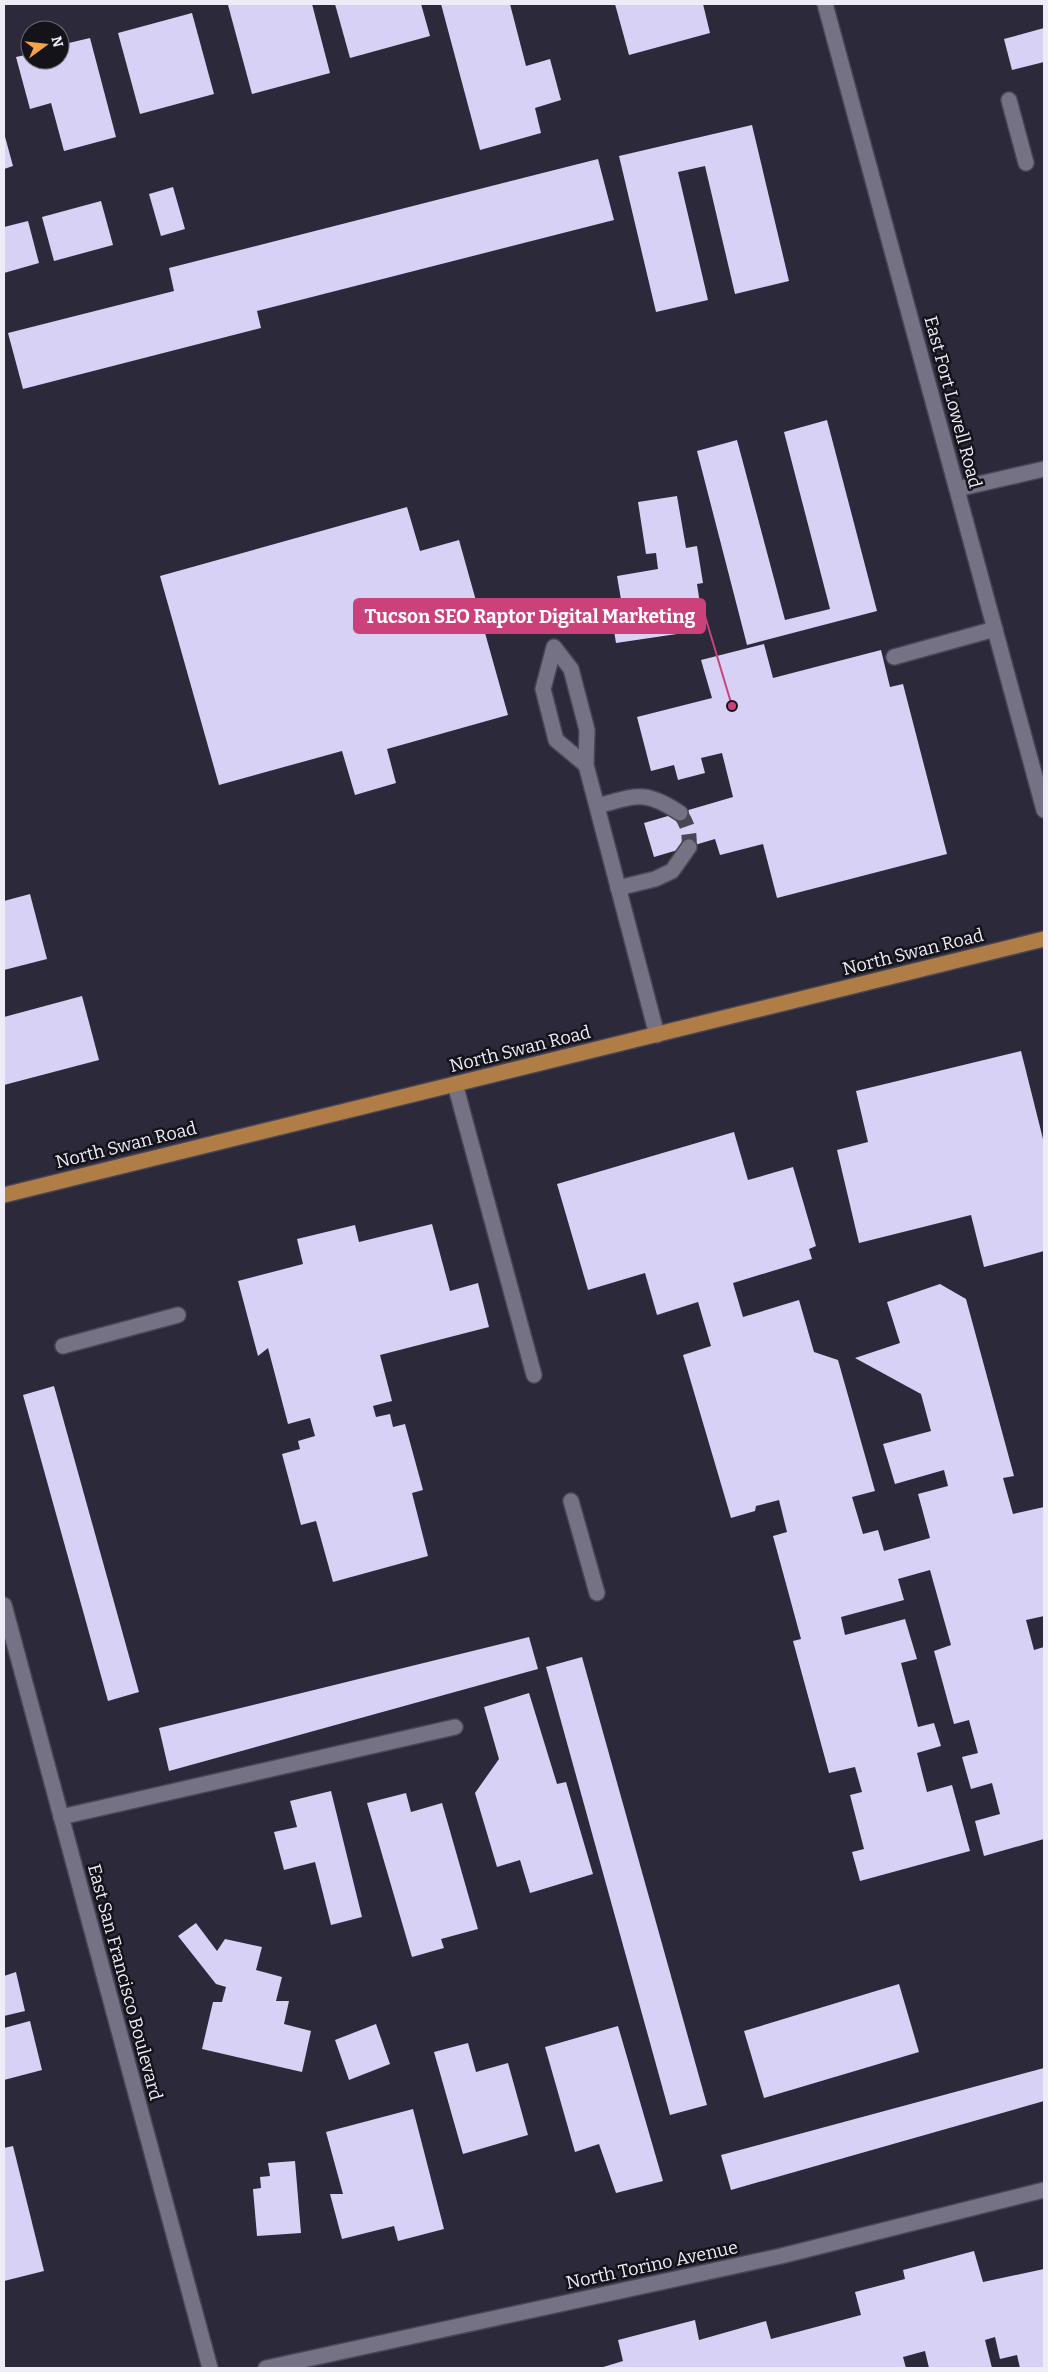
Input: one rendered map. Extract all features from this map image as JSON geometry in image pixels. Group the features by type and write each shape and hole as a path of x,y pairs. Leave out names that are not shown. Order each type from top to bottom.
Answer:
{"main road":[{"name":"North Swan Road","path":"4,1194 1044,939"}],"street":[{"name":"East Fort Lowell Road","path":"825,4 1044,810"},
{"path":"1009,100 1026,163"},
{"path":"957,489 1000,481 1044,469"},
{"path":"894,657 995,629"},
{"path":"586,765 556,740 543,689 554,647 570,669 585,722 587,730 586,765 657,1034"},
{"path":"597,806 642,795 666,804 680,813"},
{"path":"618,888 655,879 672,871 689,847"},
{"path":"455,1084 534,1375"},
{"path":"63,1346 178,1315"},
{"path":"571,1500 597,1593"},
{"name":"East San Francisco Boulevard","path":"4,1605 210,2368"},
{"path":"61,1817 455,1727"},
{"name":"North Torino Avenue","path":"266,2368 782,2256 1044,2190"}],"building":[{"path":"312,4 330,73 252,94 228,5"},
{"path":"335,4 421,4 430,36 350,58"},
{"path":"441,4 510,4 526,66 550,59 561,100 535,108 541,133 480,150"},
{"path":"615,4 703,4 710,33 629,55"},
{"path":"192,13 214,94 140,114 118,33"},
{"path":"1044,28 1044,62 1012,70 1004,39"},
{"path":"90,38 116,137 64,151 51,103 30,109 16,57 20,56 20,70 70,70 70,43"},
{"path":"752,125 789,281 735,294 705,166 678,172 708,300 656,312 619,156"},
{"path":"4,133 13,166 4,169"},
{"path":"598,159 614,220 257,311 261,328 23,389 8,333 174,291 169,268"},
{"path":"173,187 185,229 161,236 149,194"},
{"path":"101,201 113,245 54,261 42,217"},
{"path":"28,221 39,263 4,273 4,227"},
{"path":"827,420 877,611 747,645 697,451 737,440 785,620 830,609 784,432"},
{"path":"677,496 686,548 697,546 703,583 697,584 704,630 616,643 613,625 625,623 617,576 658,569 656,553 646,554 638,502"},
{"path":"407,507 420,551 459,540 508,715 387,749 396,783 355,795 342,751 219,785 160,576"},
{"path":"764,644 773,678 881,650 890,687 903,684 947,854 777,898 763,844 720,855 715,839 654,857 644,823 733,797 722,753 701,758 705,773 678,780 674,765 651,771 637,717 712,698 701,660"},
{"path":"30,894 47,959 4,970 4,901"},
{"path":"82,996 99,1060 4,1085 4,1017"},
{"path":"1021,1051 1044,1143 1044,1251 984,1267 971,1215 859,1243 837,1150 868,1142 856,1091"},
{"path":"734,1132 748,1180 793,1167 816,1246 809,1249 812,1259 733,1283 743,1317 799,1300 814,1352 838,1360 875,1491 852,1497 863,1534 878,1530 884,1551 930,1538 918,1494 948,1486 944,1470 895,1484 883,1444 931,1431 921,1394 855,1358 900,1343 887,1302 940,1284 966,1299 1014,1476 1003,1478 1013,1514 1044,1507 1044,1616 1026,1620 1034,1650 1044,1647 1044,1839 984,1856 975,1821 1000,1814 992,1783 971,1789 962,1757 978,1753 969,1720 954,1724 934,1651 951,1645 930,1570 898,1579 904,1600 841,1617 845,1635 905,1619 917,1659 901,1663 918,1727 934,1723 941,1746 917,1753 927,1792 952,1785 970,1851 860,1881 852,1852 864,1849 850,1795 862,1792 855,1767 829,1773 793,1641 801,1639 773,1536 787,1532 779,1500 756,1506 755,1511 731,1518 683,1355 711,1346 698,1302 657,1315 645,1273 588,1290 557,1184"},
{"path":"432,1224 450,1291 478,1283 489,1327 380,1355 392,1401 373,1406 376,1417 390,1414 393,1427 405,1424 423,1490 412,1493 428,1556 333,1582 316,1521 301,1525 282,1454 300,1449 298,1441 315,1436 310,1418 288,1424 268,1348 258,1356 238,1281 303,1264 297,1239 355,1225 359,1242"},
{"path":"54,1386 139,1692 108,1701 23,1395"},
{"path":"529,1637 538,1669 169,1771 159,1728"},
{"path":"582,1657 707,2105 670,2115 546,1667"},
{"path":"529,1693 557,1784 566,1782 593,1874 530,1893 520,1860 497,1867 475,1793 499,1759 484,1707"},
{"path":"331,1791 362,1917 331,1925 315,1862 284,1870 274,1832 297,1827 290,1801"},
{"path":"406,1793 411,1812 442,1803 478,1929 441,1939 444,1948 412,1957 367,1803"},
{"path":"196,1923 217,1951 225,1939 262,1947 256,1970 282,1977 276,2001 289,2001 284,2024 311,2031 302,2072 202,2049 213,2002 222,2002 226,1987 216,1984 178,1936"},
{"path":"16,1972 25,2011 4,2016 4,1976"},
{"path":"899,1984 919,2052 764,2098 744,2031"},
{"path":"30,2021 42,2070 4,2080 4,2028"},
{"path":"376,2024 390,2064 349,2080 335,2040"},
{"path":"618,2026 663,2181 616,2193 599,2144 575,2152 545,2047"},
{"path":"468,2043 476,2072 508,2063 528,2135 463,2154 434,2052"},
{"path":"1044,2068 1044,2101 731,2190 721,2155"},
{"path":"413,2109 444,2229 398,2241 394,2226 342,2239 330,2194 343,2194 326,2132"},
{"path":"13,2146 44,2271 4,2281 4,2148"},
{"path":"295,2161 301,2233 257,2236 253,2189 261,2188 260,2177 270,2176 268,2163"},
{"path":"974,2251 983,2282 1044,2269 1044,2368 1020,2368 1017,2355 1000,2359 995,2337 985,2340 992,2368 929,2368 925,2351 903,2357 906,2368 600,2368 623,2361 618,2340 695,2320 699,2340 766,2321 771,2339 861,2315 855,2292 905,2279 903,2270"}],"tunnel":[{"path":"680,813 688,829 689,847"}],"place":[{"name":"Tucson SEO Raptor Digital Marketing","path":"732,706"}]}
